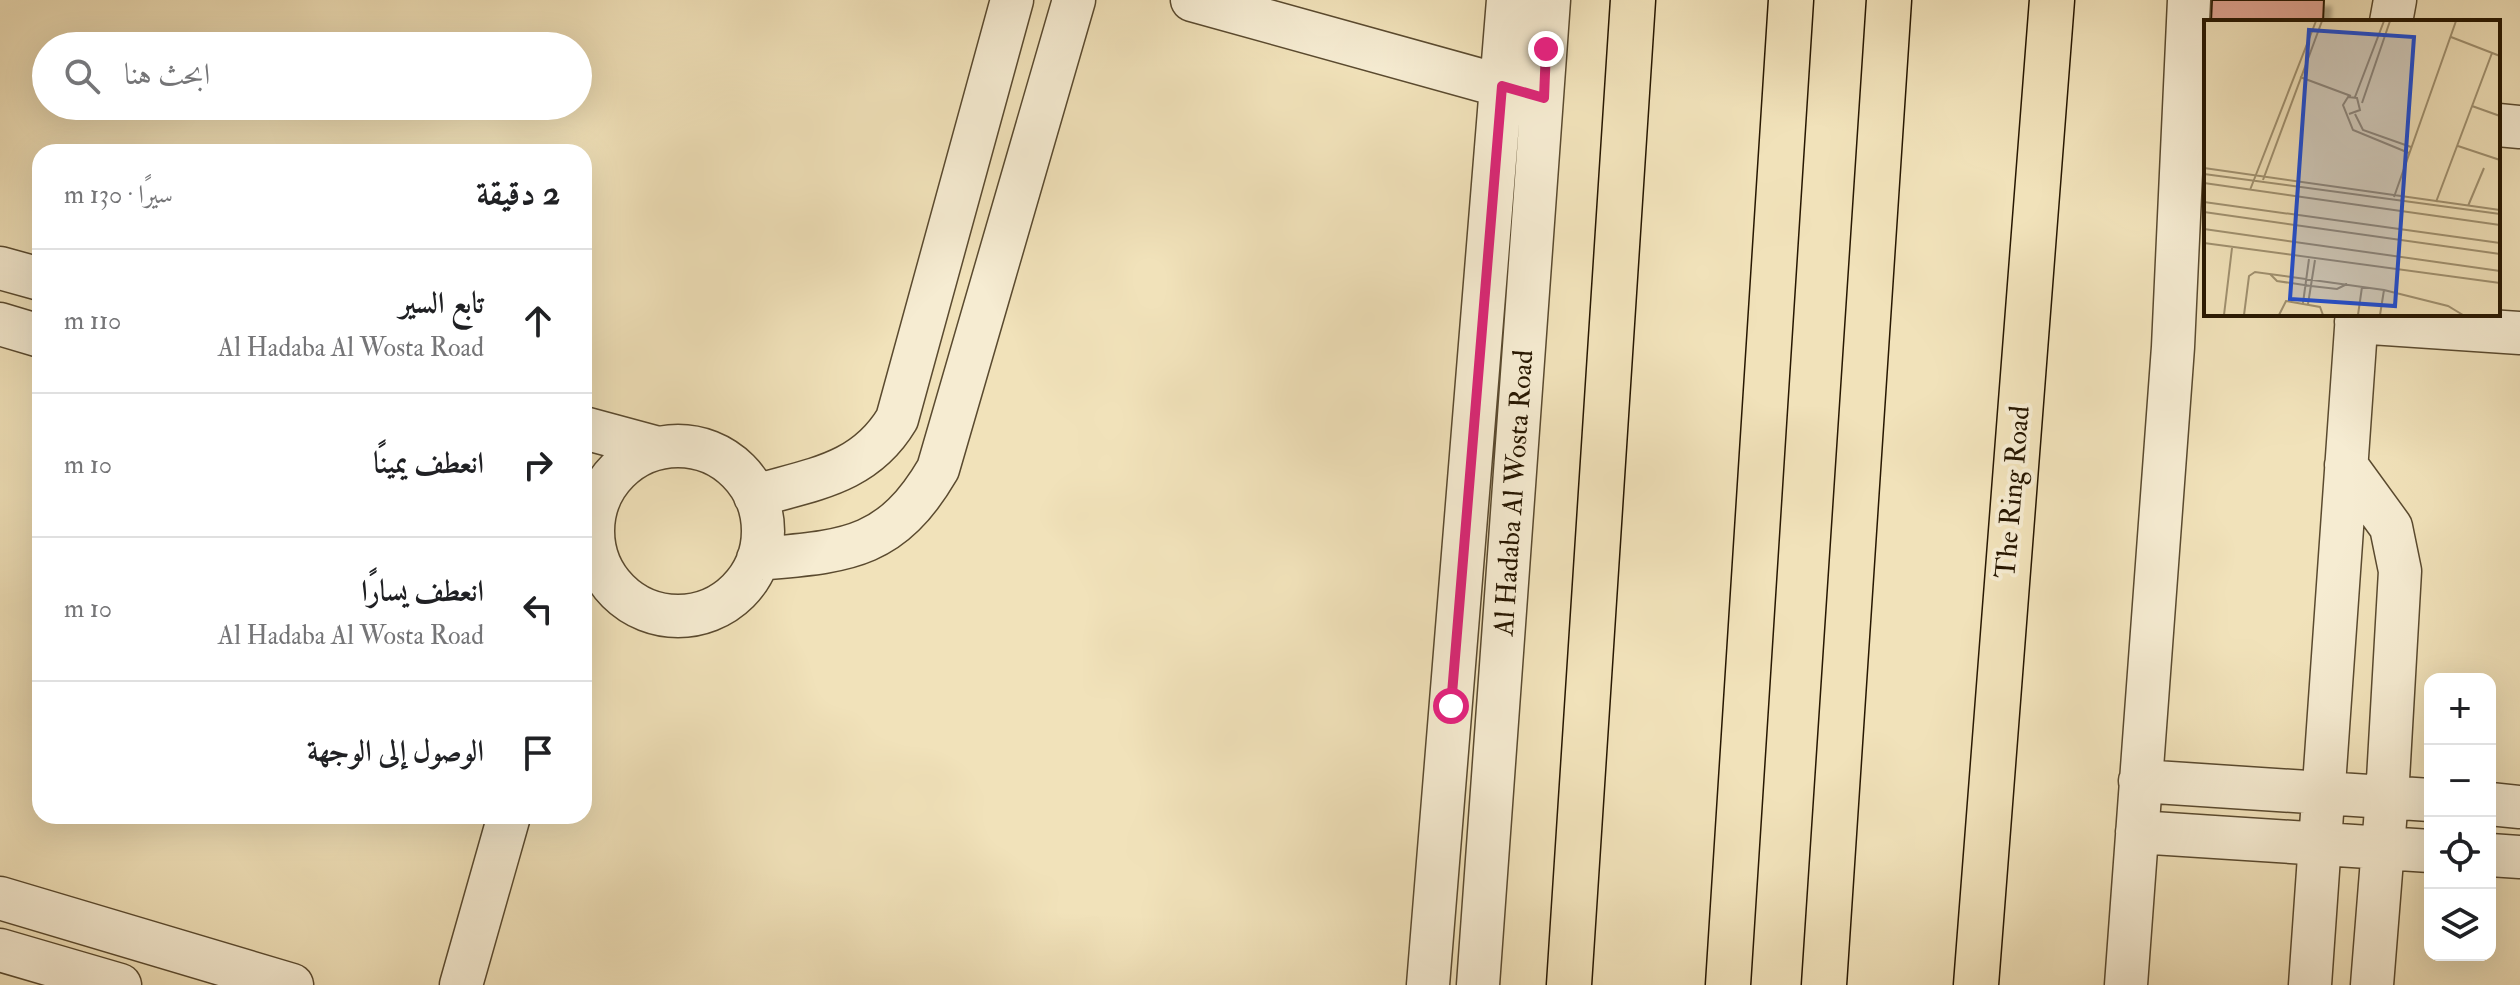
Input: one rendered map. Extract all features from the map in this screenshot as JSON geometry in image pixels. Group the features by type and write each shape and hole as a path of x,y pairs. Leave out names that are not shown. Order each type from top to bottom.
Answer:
{"highway":[{"path":"1569,985 1633,0"},
{"path":"1728,985 1791,0"},
{"path":"1824,985 1889,0"},
{"name":"The Ring Road","path":"1976,985 2052,0"}],"street":[{"path":"755,496 852,467 886,438 897,419 1012,0"},
{"path":"758,559 838,552 864,543 908,512 938,469 1074,0"},
{"path":"1192,0 1544,98"},
{"name":"Al Hadaba Al Wosta Road","path":"1428,985 1508,0"},
{"name":"Al Hadaba Al Wosta Road","path":"1478,985 1549,0"},
{"path":"2126,985 2173,347 2189,0"},
{"path":"2391,20 2395,0"},
{"path":"2500,125 2520,127"},
{"path":"0,268 32,277"},
{"path":"2310,985 2357,318 2520,333"},
{"path":"0,324 32,334"},
{"path":"592,430 658,448 697,448 715,454 739,472 755,496 762,517 758,559 735,595 717,606 676,616 655,613 619,592 605,575 592,538"},
{"path":"592,521 603,491 617,471 635,457 658,448"},
{"path":"2346,465 2385,517 2398,555 2387,797 2372,985"},
{"path":"2140,781 2424,800"},
{"path":"2496,805 2520,807"},
{"path":"461,985 507,824"},
{"path":"2137,832 2424,850"},
{"path":"2496,855 2520,857"},
{"path":"0,898 292,985"},
{"path":"0,950 120,985"}],"building":[{"path":"2212,0 2324,0 2323,20 2211,20"}],"route":[{"path":"1451,706 1502,86 1544,98 1546,49"}]}
